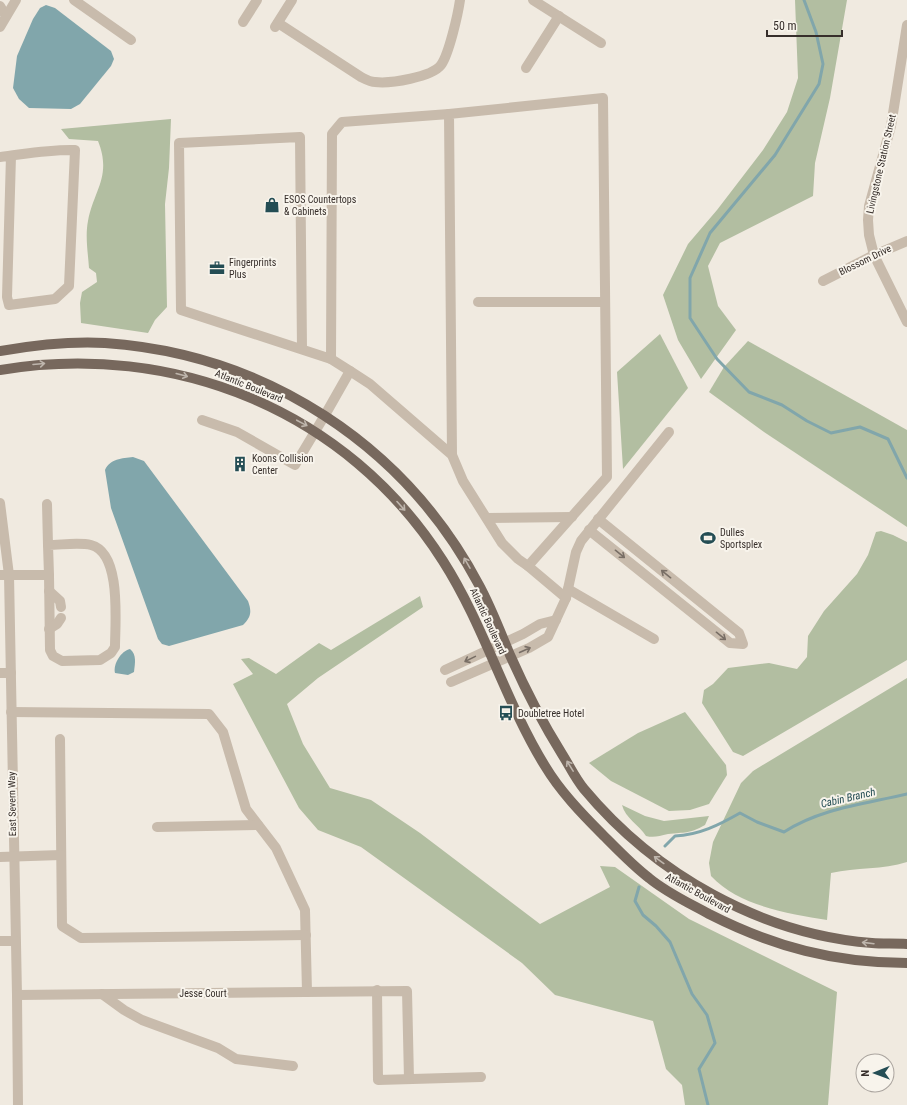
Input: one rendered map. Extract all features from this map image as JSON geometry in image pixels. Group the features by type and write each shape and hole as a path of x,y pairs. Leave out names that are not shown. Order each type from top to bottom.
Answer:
{"main road":[{"name":"Atlantic Boulevard","path":"0,351 49,344 103,343 184,355 222,366 256,379 325,415 366,446 394,471 428,507 466,562 480,588 505,641 510,656 535,706 582,787 625,831 656,858 687,880 764,919 816,934 836,938 872,943 907,944"},
{"name":"Atlantic Boulevard","path":"0,370 32,365 73,362 113,364 159,369 227,388 273,408 315,430 367,471 420,527 457,585 520,720 546,768 577,809 648,878 683,900 741,930 785,946 832,958 907,963"}],"street":[{"path":"0,27 16,0"},
{"path":"74,0 131,40"},
{"path":"243,22 257,0"},
{"path":"292,0 276,25 361,77 373,82 386,82 431,73 442,64 449,45 460,0"},
{"path":"533,0 601,43"},
{"path":"0,6 6,16"},
{"path":"526,68 559,16"},
{"name":"Livingstone Station Street","path":"907,25 903,67 890,126 869,206 869,235 874,255 907,322"},
{"path":"332,358 332,134 342,122 449,114 603,98 607,477 528,566"},
{"path":"449,114 452,455 463,481 502,543 518,560 567,594 654,639"},
{"path":"302,349 300,137 179,143 181,310 302,349 332,358 370,384 452,455"},
{"path":"0,157 75,150 69,286 55,299 9,305 7,297 11,156"},
{"name":"Blossom Drive","path":"823,281 874,255 907,241"},
{"path":"478,302 605,302"},
{"path":"202,420 237,432 294,465 350,371"},
{"path":"451,682 529,648 548,637 567,594 576,552 589,530 669,432"},
{"name":"East Severn Way","path":"0,503 11,673 18,1105"},
{"path":"48,504 48,545 49,575 49,629 50,650 53,656 62,660 100,660 111,653 115,647 115,601 112,572 106,556 99,549 90,545 48,545"},
{"path":"487,518 572,517"},
{"path":"589,530 730,643 743,644 739,633 598,519"},
{"path":"4,575 49,575"},
{"path":"49,591 60,601 61,608"},
{"path":"49,629 57,624 61,618"},
{"path":"445,670 540,624 556,620"},
{"path":"0,673 11,673"},
{"path":"11,712 210,714 223,732 246,809 276,848 306,910 307,992"},
{"path":"60,739 62,926 81,938 306,935"},
{"path":"157,827 258,824"},
{"path":"0,857 61,855"},
{"path":"0,941 15,940"},
{"path":"377,990 378,1080 481,1077"},
{"name":"Jesse Court","path":"17,995 377,990 389,992 407,991 409,1079"},
{"path":"102,994 124,1010 142,1020 218,1048 236,1059 293,1066"}],"green space":[{"path":"795,0 847,0 830,98 815,163 813,196 720,243 708,266 718,306 736,330 701,379 678,340 663,295 688,244 717,210 763,150 787,112 798,78"},
{"path":"171,119 169,168 165,204 167,307 155,320 148,333 81,323 80,303 82,292 97,282 96,273 89,268 87,233 88,221 103,174 102,153 98,141 69,139 61,129"},
{"path":"660,334 688,388 623,469 617,372"},
{"path":"748,341 907,430 907,527 764,432 709,392 724,367"},
{"path":"881,531 907,542 907,660 743,756 733,752 702,703 704,690 713,684 728,668 769,663 797,669 807,657 808,636 824,611 857,574 868,555 876,532"},
{"path":"420,596 423,607 318,678 287,704 303,744 330,788 371,800 420,833 540,924 610,887 600,866 615,867 689,919 837,992 828,1105 685,1105 682,1085 666,1069 653,1021 555,995 522,963 361,847 318,830 299,808 233,684 253,674 241,659 249,658 276,674 319,643 331,650"},
{"path":"907,678 907,862 898,865 831,873 827,920 797,915 750,902 722,886 711,876 709,863 713,842 741,783 753,771"},
{"path":"685,712 726,765 727,775 709,804 690,810 669,811 611,781 589,763 638,733"},
{"path":"622,805 645,816 664,821 709,816 705,825 695,830 649,837 646,836 629,818"}],"water":[{"path":"46,5 55,8 111,51 114,59 111,66 80,104 71,109 29,108 19,99 13,88 17,56 33,19 40,8"},
{"path":"133,457 144,461 248,601 250,614 243,625 169,646 162,644 158,639 111,508 105,470 113,461"},
{"path":"130,649 135,657 134,672 128,675 115,673 115,666 118,658"}],"waterway":[{"path":"804,0 816,32 823,64 819,84 775,155 710,233 690,278 690,318 717,359 749,392 782,405 807,421 831,433 860,427 888,439 907,478"},
{"name":"Cabin Branch","path":"665,846 675,836 692,834 709,829 740,813 757,822 784,832 813,817 828,812 907,794"},
{"name":"Cabin Branch","path":"639,887 635,901 643,915 656,926 670,942 692,994 707,1015 715,1043 699,1069 708,1105"}],"place":[{"name":"ESOS Countertops & Cabinets","path":"272,205"},
{"name":"Fingerprints Plus","path":"217,268"},
{"name":"Koons Collision Center","path":"240,464"},
{"name":"Dulles Sportsplex","path":"708,538"},
{"name":"Doubletree Hotel","path":"506,713"}]}
